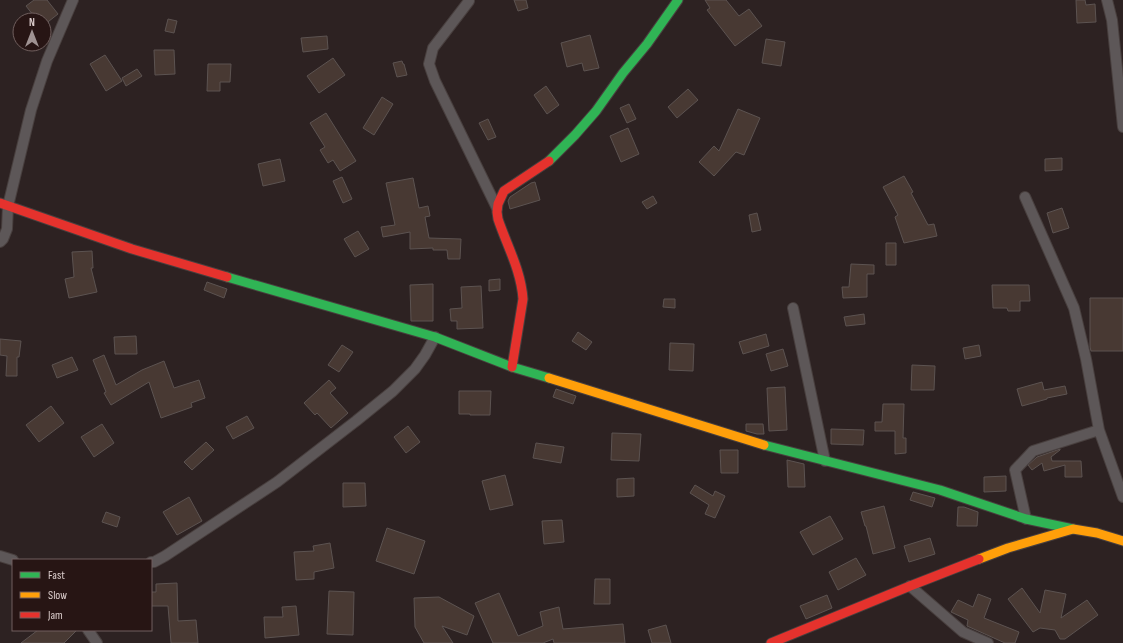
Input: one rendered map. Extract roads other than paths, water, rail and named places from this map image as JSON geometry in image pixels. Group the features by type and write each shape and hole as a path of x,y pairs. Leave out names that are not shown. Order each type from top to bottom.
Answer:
{"street":[{"path":"0,242 7,230 4,204 31,110 47,61 73,0"},
{"path":"469,0 433,48 429,64 435,81 497,208 499,220 519,276 522,289 522,299 512,367"},
{"path":"497,208 499,199 504,191 549,161 596,111 678,0"},
{"path":"1106,0 1112,20 1123,127"},
{"path":"1025,197 1074,308 1086,359 1099,430 1123,497"},
{"path":"4,204 132,249 435,337 512,367 760,444 940,490 1026,519 1097,533 1123,541"},
{"path":"793,308 825,461"},
{"path":"152,562 196,536 270,486 356,421 393,390 415,369 435,337"},
{"path":"1026,519 1015,470 1033,451 1099,430"},
{"path":"771,643 1008,548 1073,529"},
{"path":"0,556 12,560"},
{"path":"910,586 963,632 988,643"},
{"path":"89,631 97,643"}]}
